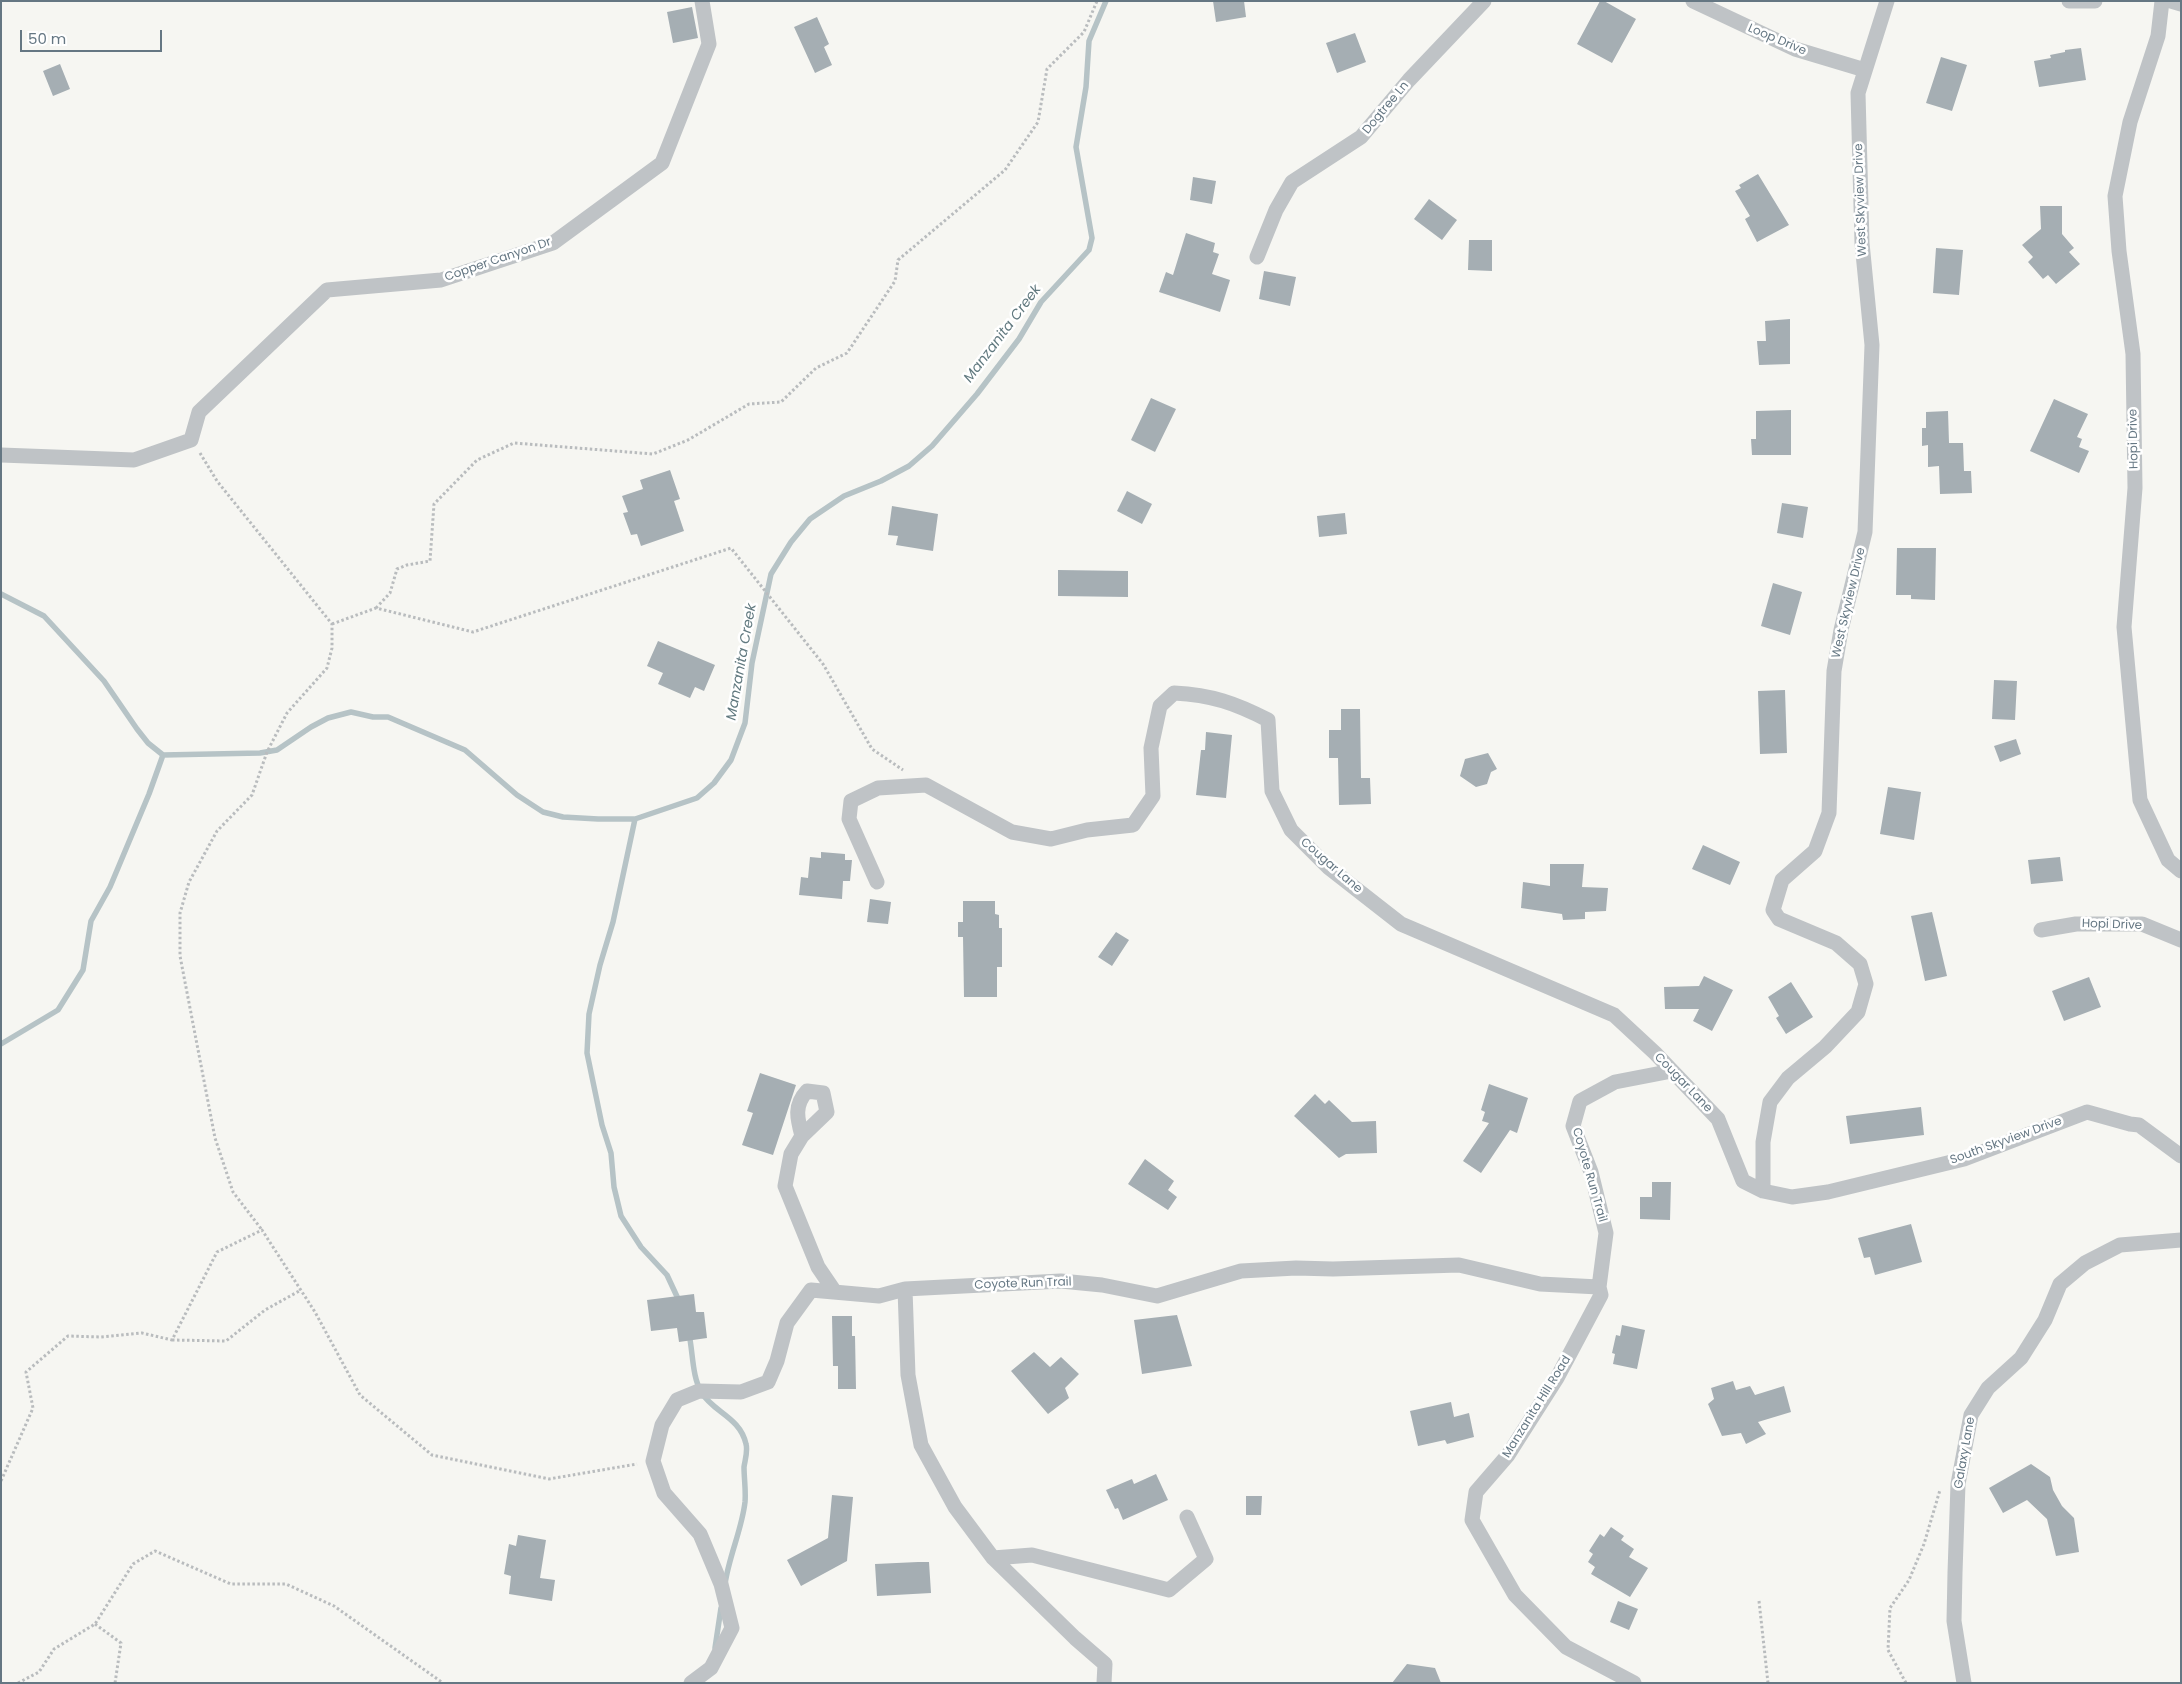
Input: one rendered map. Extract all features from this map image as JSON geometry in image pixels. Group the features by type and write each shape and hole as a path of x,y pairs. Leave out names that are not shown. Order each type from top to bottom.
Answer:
{"street":[{"name":"Copper Canyon Dr","path":"192,440 199,412 327,290 441,280 553,243 662,163 708,44 702,1"},
{"name":"Dogtree Ln","path":"1257,258 1276,210 1292,182 1361,137 1409,80 1484,1"},
{"name":"Loop Drive","path":"1693,1 1795,49 1865,70"},
{"name":"West Skyview Drive","path":"1763,1191 1763,1142 1770,1102 1788,1078 1825,1048 1858,1012 1866,984 1860,964 1836,943 1779,919 1773,910 1782,880 1815,851 1829,814 1834,671 1841,630 1865,532 1872,344 1862,243 1858,93 1887,1"},
{"path":"2069,1 2095,1"},
{"name":"Hopi Drive","path":"2162,1 2158,36 2130,122 2115,196 2119,252 2134,354 2135,488 2124,627 2140,800 2168,860 2181,871"},
{"path":"2171,1 2181,4"},
{"path":"1,455 134,460 192,440"},
{"name":"Cougar Lane","path":"926,785 1012,832 1050,839 1087,830 1133,825 1153,796 1151,748 1160,706 1174,692 1203,694 1240,706 1268,720 1272,791 1291,830 1328,867 1402,924 1614,1015 1718,1119 1743,1181 1763,1191"},
{"path":"877,882 849,819 851,802 878,788 926,785"},
{"name":"Hopi Drive","path":"2041,930 2076,924 2142,924 2181,940"},
{"name":"Coyote Run Trail","path":"653,1461 662,1425 676,1400 699,1391 741,1392 768,1382 777,1361 787,1323 811,1290 879,1296 905,1289 1061,1281 1102,1285 1157,1296 1241,1271 1459,1265 1540,1284 1600,1291 1606,1233 1591,1172 1573,1126 1580,1101 1615,1082 1672,1071"},
{"name":"South Skyview Drive","path":"1763,1191 1792,1197 1828,1192 1964,1159 2087,1112 2139,1125 2181,1156"},
{"path":"802,1136 791,1154 785,1186 818,1267 835,1292"},
{"name":"Galaxy Lane","path":"1964,1683 1954,1620 1955,1573 1958,1484 1971,1415 1988,1388 2021,1358 2045,1320 2060,1284 2085,1263 2120,1245 2181,1240"},
{"path":"905,1289 908,1375 921,1445 955,1507 993,1558 1104,1664 1104,1683"},
{"name":"Manzanita Hill Road","path":"1600,1291 1557,1378 1508,1455 1476,1492 1472,1520 1515,1595 1566,1647 1634,1683"},
{"path":"653,1461 664,1493 700,1534 721,1584 732,1628 711,1668 692,1683"},
{"path":"993,1558 1032,1555 1169,1590 1206,1559 1186,1517"}],"path":[{"path":"332,624 376,608 390,593 397,569 407,565 430,562 434,504 477,460 514,443 653,454 688,440 749,404 781,402 816,368 847,353 895,281 898,260 1005,170 1038,122 1047,69 1084,32 1097,1"},
{"path":"192,440 217,481 332,624 332,648 327,668 287,713 267,752 252,795 217,831 189,882 180,913 180,956 214,1138 233,1192 262,1230 315,1312 360,1395 432,1455 549,1479 653,1461"},
{"path":"376,608 473,632 730,548 823,664 872,749 926,785"},
{"path":"172,1340 217,1252 262,1230"},
{"path":"1,1482 33,1408 26,1372 68,1336 101,1337 142,1333 172,1340 226,1341 264,1310 301,1290"},
{"path":"1906,1683 1888,1650 1890,1608 1909,1580 1920,1553 1941,1487"},
{"path":"18,1683 39,1672 54,1649 95,1624 133,1564 155,1551 231,1584 286,1584 334,1606 443,1683"},
{"path":"1760,1601 1768,1683"},
{"path":"95,1624 121,1643 115,1683"}],"building":[{"path":"1213,1 1244,1 1246,17 1216,22"},
{"path":"1600,1 1604,1 1636,19 1612,63 1577,44"},
{"path":"692,7 698,38 673,43 667,12"},
{"path":"817,17 829,44 824,47 832,65 815,73 794,27"},
{"path":"1355,33 1366,62 1337,73 1326,43"},
{"path":"2081,48 2086,80 2039,87 2034,61 2051,58 2050,55 2065,52 2065,50"},
{"path":"1941,57 1967,65 1952,111 1926,103"},
{"path":"60,64 70,89 53,96 43,71"},
{"path":"1758,174 1789,225 1757,242 1745,219 1750,216 1735,191 1741,188 1739,185"},
{"path":"1193,177 1216,181 1212,204 1190,200"},
{"path":"1429,199 1457,220 1442,240 1414,219"},
{"path":"2040,206 2062,206 2062,234 2074,248 2069,252 2080,264 2056,284 2048,275 2043,279 2028,262 2033,257 2022,245 2041,229"},
{"path":"1186,233 1215,243 1213,252 1219,254 1212,274 1230,280 1220,312 1159,292 1166,272 1173,275"},
{"path":"1469,240 1492,240 1492,271 1468,270"},
{"path":"1936,248 1963,250 1959,295 1933,293"},
{"path":"1264,271 1296,277 1290,306 1259,299"},
{"path":"1790,319 1790,364 1759,365 1757,341 1766,341 1765,321"},
{"path":"1151,398 1176,409 1155,452 1131,440"},
{"path":"2054,399 2088,414 2077,437 2082,439 2079,447 2089,451 2079,473 2030,451"},
{"path":"1791,410 1791,455 1752,455 1751,439 1756,439 1756,411"},
{"path":"1948,411 1949,443 1963,443 1964,471 1971,471 1972,493 1940,494 1939,466 1928,467 1928,445 1922,446 1922,428 1926,428 1926,412"},
{"path":"670,470 680,499 674,501 684,531 641,546 637,534 631,535 623,513 628,512 622,496 643,489 640,480"},
{"path":"1127,491 1152,504 1142,524 1117,511"},
{"path":"1782,503 1808,507 1803,538 1777,533"},
{"path":"892,506 938,514 933,551 896,545 898,536 888,535"},
{"path":"1345,513 1347,534 1319,537 1317,516"},
{"path":"1897,548 1936,548 1935,600 1911,599 1911,595 1896,595"},
{"path":"1058,570 1128,571 1128,597 1058,596"},
{"path":"1773,583 1802,592 1790,635 1761,626"},
{"path":"658,641 715,665 704,691 695,687 690,698 658,684 663,673 647,666"},
{"path":"1994,680 2017,681 2015,720 1992,719"},
{"path":"1785,690 1787,753 1760,754 1758,691"},
{"path":"1341,709 1360,709 1361,778 1370,778 1371,804 1339,805 1338,758 1329,758 1329,730 1341,730"},
{"path":"1206,732 1232,735 1226,798 1196,795 1201,750 1205,750"},
{"path":"2016,739 2021,754 2000,762 1994,746"},
{"path":"1488,753 1497,769 1491,772 1487,784 1476,787 1460,776 1465,759"},
{"path":"1888,787 1921,792 1914,840 1880,834"},
{"path":"1703,845 1740,862 1730,885 1692,869"},
{"path":"821,852 845,854 845,860 852,860 850,881 843,881 842,899 799,895 801,877 808,878 810,857 821,858"},
{"path":"2060,857 2063,881 2031,884 2028,860"},
{"path":"1550,864 1584,864 1582,887 1608,888 1606,911 1585,912 1585,919 1563,920 1562,914 1521,908 1523,882 1550,886"},
{"path":"870,899 891,902 888,924 867,922"},
{"path":"963,901 995,901 995,914 999,915 999,928 1002,928 1002,967 997,967 997,997 964,997 963,937 958,937 958,922 963,922"},
{"path":"1932,912 1947,976 1925,981 1911,916"},
{"path":"1116,932 1129,940 1112,966 1098,957"},
{"path":"1704,976 1733,990 1712,1031 1693,1021 1699,1009 1665,1009 1664,987 1699,986"},
{"path":"2089,977 2101,1007 2064,1021 2052,991"},
{"path":"1791,982 1813,1017 1786,1034 1776,1018 1779,1016 1768,997"},
{"path":"760,1073 796,1085 773,1155 742,1145 753,1113 747,1111"},
{"path":"1489,1084 1528,1098 1517,1133 1510,1130 1481,1173 1463,1161 1489,1123 1482,1121 1485,1112 1481,1110"},
{"path":"1315,1094 1325,1104 1329,1100 1352,1122 1376,1121 1377,1153 1346,1154 1339,1158 1294,1116"},
{"path":"1921,1107 1924,1135 1850,1144 1846,1116"},
{"path":"1145,1159 1174,1181 1168,1190 1177,1197 1168,1210 1128,1184"},
{"path":"1652,1182 1671,1182 1670,1220 1640,1219 1640,1197 1652,1197"},
{"path":"1911,1224 1922,1262 1875,1275 1870,1257 1864,1258 1858,1238"},
{"path":"694,1294 696,1312 704,1312 707,1338 679,1342 677,1328 651,1331 647,1300"},
{"path":"1177,1315 1192,1366 1142,1374 1134,1320"},
{"path":"832,1316 852,1316 852,1336 855,1336 856,1389 838,1389 838,1366 833,1366"},
{"path":"1622,1325 1645,1330 1637,1369 1613,1364 1615,1354 1612,1353 1616,1335 1620,1336"},
{"path":"1034,1352 1050,1367 1061,1357 1079,1374 1065,1388 1069,1398 1048,1414 1011,1371"},
{"path":"1733,1381 1736,1390 1750,1386 1755,1395 1784,1386 1791,1412 1758,1422 1766,1434 1746,1444 1741,1433 1722,1436 1708,1404 1714,1399 1711,1388"},
{"path":"1451,1402 1454,1417 1469,1413 1474,1437 1447,1444 1445,1440 1418,1446 1410,1411"},
{"path":"2031,1464 2050,1477 2053,1490 2062,1506 2074,1518 2079,1552 2056,1556 2047,1519 2027,1500 2003,1513 1989,1488"},
{"path":"1156,1474 1168,1500 1123,1520 1118,1508 1115,1509 1106,1490 1132,1479 1134,1484"},
{"path":"832,1495 853,1497 847,1561 801,1586 787,1560 828,1538"},
{"path":"1246,1496 1262,1496 1261,1515 1246,1515"},
{"path":"1611,1527 1624,1536 1621,1540 1634,1549 1629,1557 1648,1568 1630,1597 1591,1574 1595,1567 1588,1562 1593,1554 1589,1551 1600,1534 1604,1537"},
{"path":"518,1535 546,1540 540,1578 555,1580 552,1601 509,1594 511,1576 504,1574 509,1544 516,1546"},
{"path":"929,1562 931,1593 877,1596 875,1564"},
{"path":"1618,1601 1638,1609 1629,1630 1610,1622"},
{"path":"1407,1664 1435,1668 1441,1683 1392,1683"}],"waterway":[{"name":"Manzanita Creek","path":"1,594 44,616 104,681 148,743 163,755 260,753 277,750 328,718 351,712 373,717 388,717 465,750 517,795 543,812 563,817 635,819 697,798 714,783 731,760 745,723 752,663 771,574 791,542 810,519 844,496 881,481 909,466 932,446 977,394 1019,339 1041,302 1089,250 1092,238 1076,147 1086,87 1089,41 1106,1"},
{"path":"1,1044 58,1010 83,970 91,921 110,887 149,794 163,755"},
{"path":"635,819 613,922 600,965 589,1014 587,1053 602,1125 611,1153 614,1187 621,1216 641,1247 667,1275 680,1303"},
{"path":"689,1334 696,1380 702,1393 707,1400 738,1427 747,1447 744,1467 745,1498 743,1512 725,1584"},
{"path":"715,1648 721,1608"}]}
